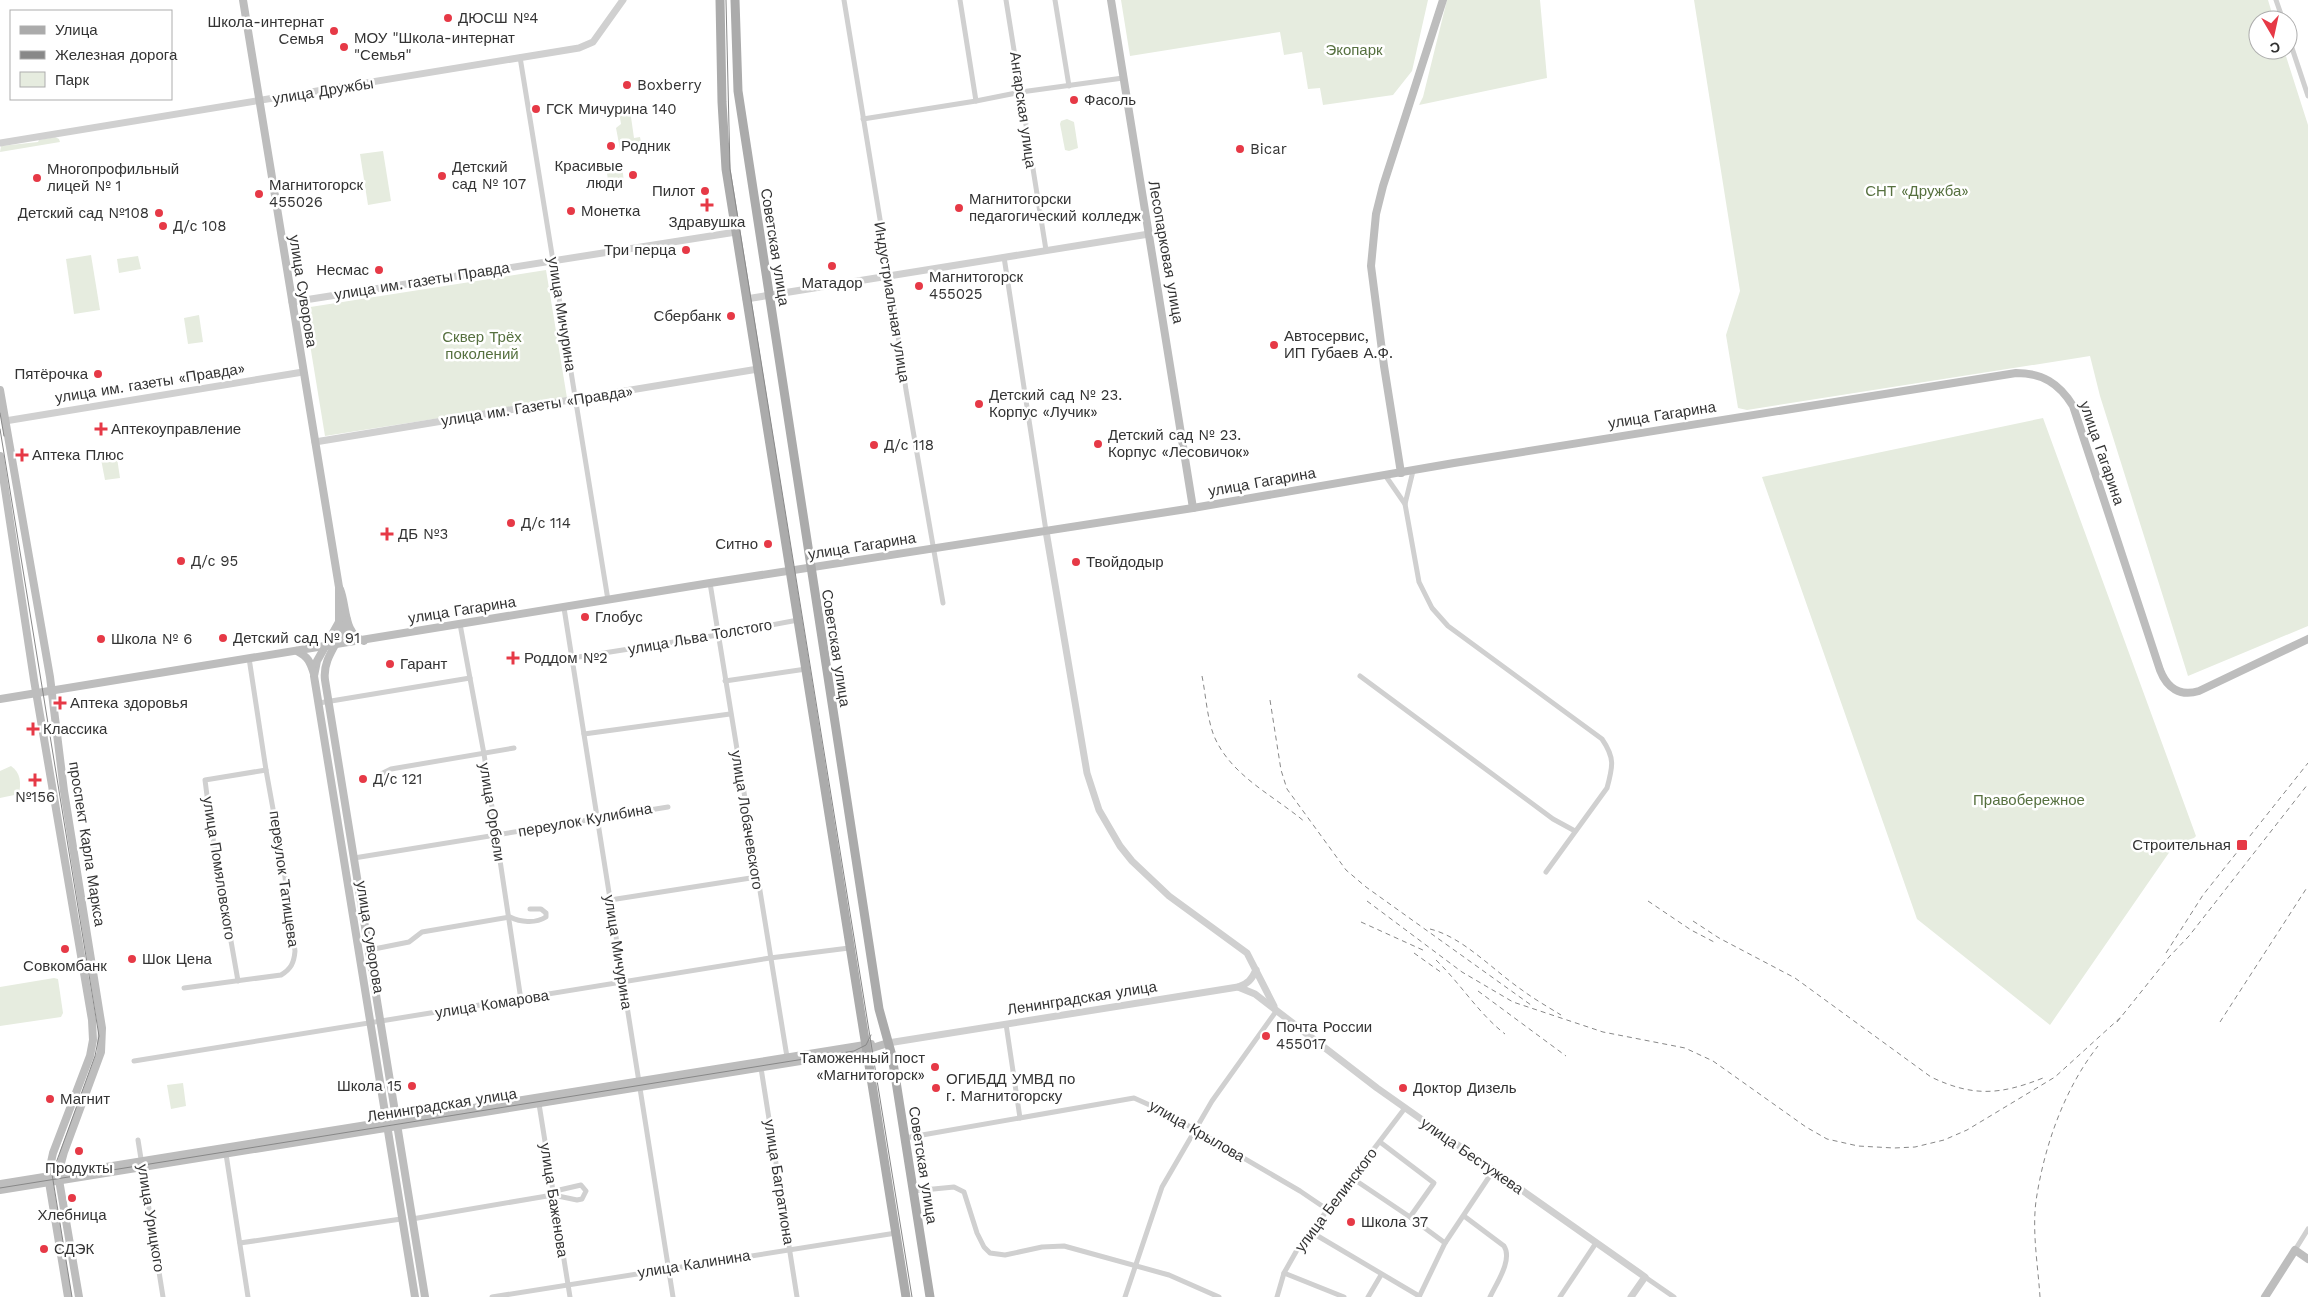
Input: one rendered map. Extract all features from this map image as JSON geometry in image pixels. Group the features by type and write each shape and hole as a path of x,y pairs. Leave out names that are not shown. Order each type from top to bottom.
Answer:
{"main road":[{"name":"улица Суворова","path":"243,0 339,587 340,622 317,661 314,676 415,1297"},
{"path":"720,0 726,162 736,232 906,1297"},
{"name":"Советская улица","path":"734,0 738,91 879,1009 888,1043 905,1138 930,1297"},
{"name":"Лесопарковая улица","path":"1111,0 1193,508"},
{"path":"1402,473 1374,292 1371,266 1372,242 1383,186 1443,0"},
{"name":"улица Гагарина","path":"0,699 790,570 1193,508 2016,373 2036,375 2053,382 2067,396 2077,416 2162,676 2169,686 2180,692 2199,690 2308,639"},
{"name":"проспект Карла Маркса","path":"0,390 2,421 51,691 64,790 102,1037 98,1060 64,1152 59,1178 79,1297"},
{"name":"проспект Карла Маркса","path":"0,456 37,693 74,906 93,1040 90,1056 54,1153 49,1179 68,1297"},
{"name":"улица Суворова","path":"339,587 344,599 351,632 357,638 364,640"},
{"name":"улица Суворова","path":"347,620 324,668 425,1297"},
{"path":"297,651 307,656 314,676"},
{"path":"346,872 356,871"},
{"name":"Ленинградская улица","path":"142,1164 226,1154 396,1123 638,1085 761,1068 888,1043"},
{"name":"Ленинградская улица","path":"396,1123 539,1104 787,1057 865,1047"},
{"name":"Ленинградская улица","path":"0,1184 59,1178 387,1125"},
{"name":"Ленинградская улица","path":"0,1190 49,1179"},
{"path":"2265,1297 2296,1250 2308,1259"}],"street":[{"name":"улица Дружбы","path":"0,143 588,46 593,42 623,0"},
{"name":"Индустриальная улица","path":"844,0 890,274 906,390 943,603"},
{"path":"960,0 976,101"},
{"name":"Ангарская улица","path":"1006,0 1046,250"},
{"path":"1055,0 1069,86"},
{"name":"улица Мичурина","path":"520,57 608,600"},
{"path":"2296,60 2308,96"},
{"path":"863,119 1021,92 1123,78"},
{"path":"553,260 736,232"},
{"path":"746,298 1149,234"},
{"path":"1004,257 1046,531 1087,773 1099,810 1120,846 1132,862 1169,896 1247,954 1276,1009"},
{"name":"улица им. газеты Правда","path":"292,302 553,260"},
{"name":"улица им. Газеты «Правда»","path":"315,442 758,369"},
{"name":"улица им. газеты «Правда»","path":"2,421 303,372"},
{"path":"1413,471 1405,504 1419,582 1432,608 1448,626 1602,740 1612,753 1612,772 1607,788 1546,872"},
{"path":"1385,475 1405,504"},
{"name":"улица Лобачевского","path":"710,583 756,877 787,1057"},
{"name":"улица Мичурина","path":"564,608 673,1297"},
{"name":"улица Льва Толстого","path":"572,658 718,636 798,620"},
{"name":"улица Орбели","path":"460,624 484,754 495,836 510,916 521,1000"},
{"path":"249,658 266,770"},
{"path":"725,681 806,668"},
{"path":"1360,676 1553,819 1575,831"},
{"path":"319,703 470,678"},
{"path":"584,734 730,714"},
{"path":"378,776 391,769 514,748"},
{"name":"переулок Татищева","path":"184,988 281,975 287,972 293,964 296,951 266,770"},
{"name":"улица Помяловского","path":"238,980 211,826 206,780 266,770"},
{"name":"переулок Кулибина","path":"354,858 495,836 597,817 668,807"},
{"path":"610,900 756,877"},
{"path":"369,950 409,942 422,932 510,916 518,920 533,921 546,917 546,912 541,909 530,909"},
{"name":"улица Комарова","path":"134,1061 370,1022 521,1000 770,958 849,948"},
{"path":"1238,986 1245,984 1252,978 1256,970"},
{"path":"1238,986 1255,994 1276,1009"},
{"name":"Ленинградская улица","path":"888,1043 1238,986"},
{"path":"1125,1297 1162,1187 1212,1101 1276,1009"},
{"name":"улица Бестужева","path":"1276,1009 1321,1046 1493,1171 1674,1297"},
{"path":"1006,1024 1020,1118"},
{"name":"улица Багратиона","path":"761,1068 798,1297"},
{"name":"улица Крылова","path":"905,1138 1134,1098 1163,1111 1300,1191 1328,1210"},
{"name":"улица Баженова","path":"539,1104 570,1297"},
{"name":"улица Белинского","path":"1276,1297 1284,1273 1298,1250 1406,1108"},
{"name":"улица Урицкого","path":"138,1140 163,1297"},
{"path":"1380,1142 1434,1183 1410,1217"},
{"path":"226,1154 248,1297"},
{"path":"1311,1232 1419,1297 1445,1243 1493,1171"},
{"path":"1352,1178 1445,1243"},
{"path":"412,1219 553,1195 577,1200 582,1199 586,1191 581,1184 575,1184 555,1191 553,1195"},
{"path":"913,1190 960,1188 964,1192 977,1233 984,1247 990,1253 1005,1255 1042,1247 1064,1246 1169,1275 1219,1297"},
{"path":"1464,1216 1504,1246 1507,1252 1506,1260 1490,1297"},
{"path":"240,1243 401,1218"},
{"path":"2296,1250 2308,1229"},
{"name":"улица Калинина","path":"492,1297 896,1233"},
{"path":"1560,1297 1596,1243"},
{"path":"1284,1273 1344,1297"},
{"path":"1368,1297 1381,1275"},
{"path":"1631,1297 1645,1277"}],"green space":[{"name":"Экопарк","path":"1121,0 1428,0 1412,71 1393,95 1323,105 1320,88 1308,89 1302,52 1284,55 1280,32 1130,56"},
{"path":"1447,0 1540,0 1547,78 1419,105 1423,97"},
{"name":"СНТ «Дружба»","path":"1694,0 2268,0 2271,10 2248,10 2248,60 2287,60 2308,125 2308,626 2188,676 2100,396 2090,356 1747,410 1738,408 1726,335 1740,291"},
{"path":"622,104 630,110 634,138 640,137 641,142 630,144 630,147 620,149 616,128 621,124 618,105"},
{"path":"1067,119 1074,122 1078,148 1069,151 1065,150 1060,124 1061,121"},
{"path":"55,137 60,142 0,152 1,146 38,142 39,140"},
{"path":"383,151 391,201 368,205 360,154"},
{"path":"622,165 624,183 609,185 606,168"},
{"path":"91,255 100,310 74,314 66,259"},
{"path":"138,256 141,269 119,273 117,259"},
{"name":"Сквер Трёх поколений","path":"546,270 567,398 325,436 304,308"},
{"path":"199,315 203,342 188,344 184,318"},
{"name":"Правобережное","path":"2043,418 2196,836 2175,844 2050,1025 1917,919 1762,477"},
{"path":"116,451 120,478 105,480 100,454"},
{"path":"11,766 20,778 19,794 0,798 0,771"},
{"path":"54,978 58,979 63,1013 61,1017 0,1026 0,987"},
{"path":"183,1083 186,1106 171,1109 167,1085"}],"tram line":[{"path":"726,0 730,169 912,1297"},
{"path":"0,413 4,436"},
{"path":"0,429 99,1036 95,1056 52,1174 72,1297"},
{"path":"0,1188 854,1051 866,1045 871,1035"}],"railway":[{"path":"1202,676 1210,722 1221,750 1242,774 1305,822"},
{"path":"1270,700 1281,770 1287,789 1346,870 1366,887 1531,1005"},
{"path":"2166,953 2203,895 2308,763"},
{"path":"2117,1022 2169,957 2189,936 2308,784"},
{"path":"2220,1022 2308,886"},
{"path":"1367,901 1462,972 1513,1002 1603,1032 1685,1048 1713,1061 1806,1127 1827,1139 1858,1146 1915,1147 1944,1140 1967,1130 2055,1077 2121,1017"},
{"path":"1648,901 1691,930 1716,943"},
{"path":"1693,921 1719,938 1795,978 1931,1077 1974,1091 2013,1088 2043,1078"},
{"path":"1361,922 1425,951"},
{"path":"1430,929 1454,939 1478,955 1511,982 1561,1015"},
{"path":"1414,953 1442,973"},
{"path":"1436,960 1486,1017 1505,1034"},
{"path":"1478,991 1566,1056"},
{"path":"2040,1297 2035,1213 2044,1160 2057,1119 2075,1081 2098,1046"}],"place":[{"name":"ДЮСШ №4","path":"448,18"},
{"name":"Школа-интернат Семья","path":"334,31"},
{"name":"МОУ \"Школа-интернат \"Семья\"","path":"344,47"},
{"name":"Boxberry","path":"627,85"},
{"name":"Фасоль","path":"1074,100"},
{"name":"ГСК Мичурина 140","path":"536,109"},
{"name":"Родник","path":"611,146"},
{"name":"Bicar","path":"1240,149"},
{"name":"Красивые люди","path":"633,175"},
{"name":"Детский сад № 107","path":"442,176"},
{"name":"Многопрофильный лицей № 1","path":"37,178"},
{"name":"Пилот","path":"705,191"},
{"name":"Магнитогорск 455026","path":"259,194"},
{"name":"Здравушка","path":"707,205"},
{"name":"Магнитогорски педагогический колледж","path":"959,208"},
{"name":"Монетка","path":"571,211"},
{"name":"Детский сад №108","path":"159,213"},
{"name":"Д/с 108","path":"163,226"},
{"name":"Три перца","path":"686,250"},
{"name":"Матадор","path":"832,266"},
{"name":"Несмас","path":"379,270"},
{"name":"Магнитогорск 455025","path":"919,286"},
{"name":"Сбербанк","path":"731,316"},
{"name":"Автосервис, ИП Губаев А.Ф.","path":"1274,345"},
{"name":"Пятёрочка","path":"98,374"},
{"name":"Детский сад № 23. Корпус «Лучик»","path":"979,404"},
{"name":"Аптекоуправление","path":"101,429"},
{"name":"Детский сад № 23. Корпус «Лесовичок»","path":"1098,444"},
{"name":"Д/с 118","path":"874,445"},
{"name":"Аптека Плюс","path":"22,455"},
{"name":"Д/с 114","path":"511,523"},
{"name":"ДБ №3","path":"387,534"},
{"name":"Ситно","path":"768,544"},
{"name":"Д/с 95","path":"181,561"},
{"name":"Твойдодыр","path":"1076,562"},
{"name":"Глобус","path":"585,617"},
{"name":"Детский сад № 91","path":"223,638"},
{"name":"Школа № 6","path":"101,639"},
{"name":"Роддом №2","path":"513,658"},
{"name":"Гарант","path":"390,664"},
{"name":"Аптека здоровья","path":"60,703"},
{"name":"Классика","path":"33,729"},
{"name":"Д/с 121","path":"363,779"},
{"name":"№156","path":"35,780"},
{"name":"Строительная","path":"2242,845"},
{"name":"Совкомбанк","path":"65,949"},
{"name":"Шок Цена","path":"132,959"},
{"name":"Почта России 455017","path":"1266,1036"},
{"name":"Таможенный пост «Магнитогорск»","path":"935,1067"},
{"name":"Школа 15","path":"412,1086"},
{"name":"ОГИБДД УМВД по г. Магнитогорску","path":"936,1088"},
{"name":"Доктор Дизель","path":"1403,1088"},
{"name":"Магнит","path":"50,1099"},
{"name":"Продукты","path":"79,1151"},
{"name":"Хлебница","path":"72,1198"},
{"name":"Школа 37","path":"1351,1222"},
{"name":"СДЭК","path":"44,1249"}]}
